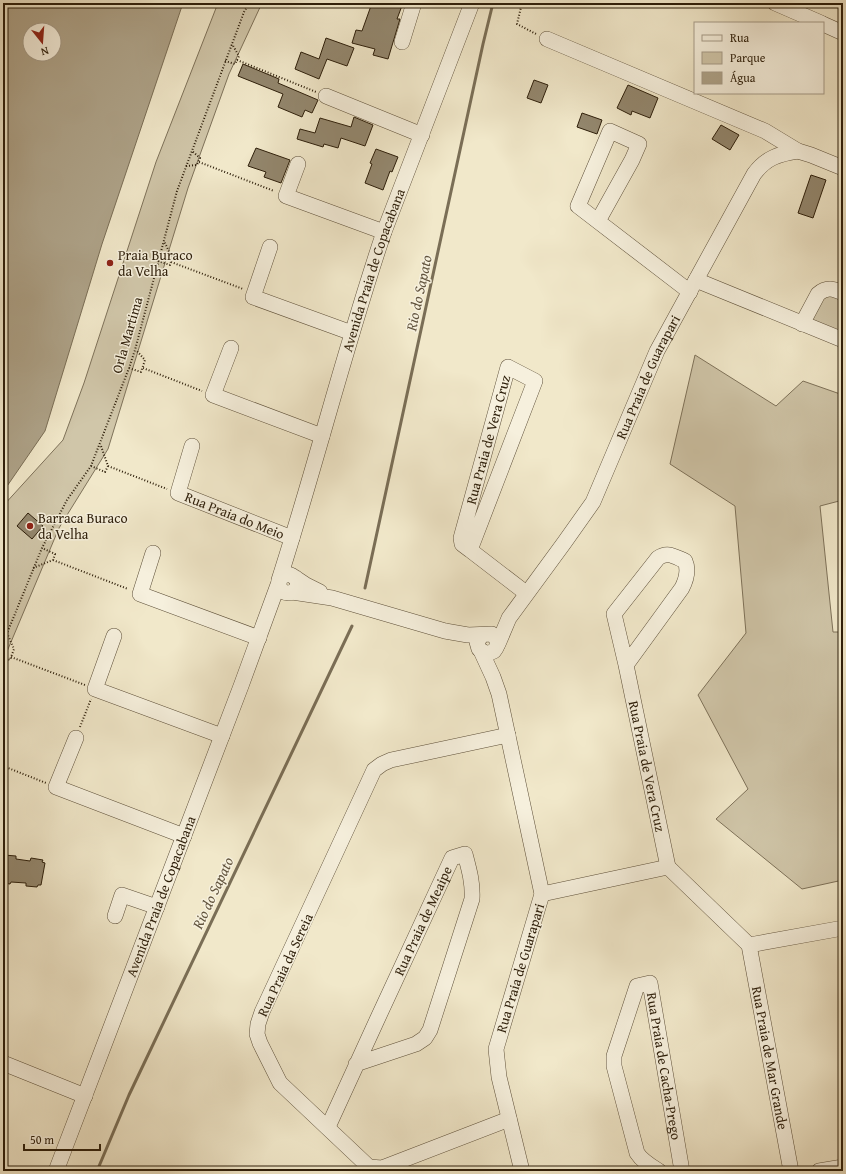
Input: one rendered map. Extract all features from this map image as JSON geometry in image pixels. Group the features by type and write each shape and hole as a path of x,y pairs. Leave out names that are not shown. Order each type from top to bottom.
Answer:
{"street":[{"path":"402,42 414,3"},
{"name":"Avenida Praia de Copacabana","path":"56,1171 157,908 279,581 352,333 384,232 472,3"},
{"path":"785,5 820,22"},
{"path":"824,24 843,33"},
{"path":"547,39 765,131 798,151 843,168"},
{"path":"326,96 422,135"},
{"path":"598,221 632,160 639,144 610,131 578,206 598,221 693,286 843,340"},
{"name":"Rua Praia de Guarapari","path":"499,694 497,644 509,618 593,502 657,351 754,174 761,165 772,158 785,153 798,151"},
{"path":"298,164 286,196 384,232"},
{"path":"270,247 253,297 352,333"},
{"path":"802,324 821,291 831,289 843,293"},
{"path":"231,348 213,395 322,436"},
{"name":"Rua Praia de Vera Cruz","path":"470,550 535,381 508,367 461,538 462,544 526,593"},
{"path":"178,493 192,446"},
{"name":"Rua Praia do Meio","path":"178,493 292,540"},
{"name":"Avenida Praia de Copacabana","path":"292,540 295,577"},
{"path":"153,553 140,594 258,638"},
{"name":"Rua Praia de Vera Cruz","path":"626,665 682,588 687,576 687,563 685,561 669,554 665,554 658,558 614,614 668,867"},
{"path":"332,598 288,574 281,577 279,581 280,588 284,592 332,598 445,631 466,640 482,642 487,654 496,649 497,644"},
{"path":"291,593 297,588 297,581 295,577"},
{"name":"Avenida Praia de Copacabana","path":"264,622 291,593"},
{"name":"Rua Praia de Guarapari","path":"509,618 494,629 482,642 499,694 542,894 496,1049 499,1077 522,1171"},
{"path":"114,636 95,689 222,736"},
{"name":"Rua Praia da Sereia","path":"508,735 392,760 382,764 374,770 369,778 258,1024 257,1034 280,1083 328,1127 369,1168 382,1168 509,1119"},
{"path":"76,738 56,787 184,836"},
{"name":"Rua Praia de Meaipe","path":"328,1127 356,1064 452,858 465,854 472,880 472,899 430,1030 425,1038 416,1044 356,1064"},
{"path":"542,894 668,867 749,945 843,928"},
{"path":"115,916 122,895 157,908"},
{"name":"Rua Praia de Mar Grande","path":"749,945 791,1171"},
{"name":"Rua Praia de Cacha-Prego","path":"659,1171 643,1161 637,1152 614,1066 614,1056 637,986 650,983 682,1171"},
{"path":"3,1063 85,1096"},
{"path":"819,1171 843,1167"}],"path":[{"name":"Orla Martima","path":"3,643 42,548 67,500 91,466 100,444 135,350 177,191 244,12 247,7 255,3"},
{"path":"522,3 518,24 547,39"},
{"path":"225,61 235,64 239,56 232,44"},
{"path":"237,60 326,96"},
{"path":"192,151 200,158 199,162"},
{"path":"186,166 197,165 199,162"},
{"path":"199,162 286,196"},
{"path":"164,240 172,258 171,262"},
{"path":"158,261 170,265 171,262"},
{"path":"171,262 243,289 253,297"},
{"path":"129,368 142,372 145,360 135,350"},
{"path":"143,368 213,395"},
{"path":"91,466 105,472 108,466 100,444"},
{"path":"108,466 178,493"},
{"path":"42,548 55,554 53,560"},
{"path":"33,568 53,560 140,594"},
{"path":"3,657 10,660 14,649 7,632"},
{"path":"11,657 95,689 76,738"},
{"path":"3,766 56,787"}],"green space":[{"path":"218,3 262,3 229,74 188,188 108,449 59,528 3,661 3,506 63,440 84,383 156,162"},
{"path":"827,294 843,298 843,335 810,322 821,299"},
{"path":"695,355 776,406 803,381 843,395 843,500 820,506 833,632 843,632 843,880 802,889 716,819 748,789 698,695 746,633 735,506 670,464"}],"water":[{"path":"3,3 183,3 102,244 45,431 3,492"}],"building":[{"path":"372,3 403,3 397,19 400,19 388,59 373,55 375,49 352,43 356,30 362,31"},
{"path":"326,38 354,48 347,66 327,59 319,79 295,69 301,52 319,59"},
{"path":"243,64 279,79 278,83 318,100 312,113 305,110 302,117 278,107 283,94 238,76"},
{"path":"534,80 548,85 541,103 527,98"},
{"path":"628,85 658,98 650,118 632,111 631,115 617,108"},
{"path":"582,113 602,120 597,134 577,127"},
{"path":"354,117 373,125 365,146 341,138 338,148 324,144 323,147 297,139 300,129 315,133 320,118 351,127"},
{"path":"721,125 739,135 730,150 712,139"},
{"path":"256,148 290,160 281,183 264,177 266,172 248,166"},
{"path":"376,149 398,157 392,172 390,171 383,190 365,183 372,164 370,163"},
{"path":"811,175 826,180 813,218 798,213"},
{"name":"Barraca Buraco da Velha","path":"28,513 43,526 32,539 17,526"},
{"path":"4,855 16,856 16,859 30,861 31,858 43,860 42,862 45,863 41,885 38,885 37,887 26,886 26,883 3,883"}],"waterway":[{"name":"Rio do Sapato","path":"365,588 493,3"},
{"name":"Rio do Sapato","path":"97,1171 129,1095 352,626"}],"place":[{"name":"Praia Buraco da Velha","path":"110,263"},
{"name":"Barraca Buraco da Velha","path":"30,526"}]}
